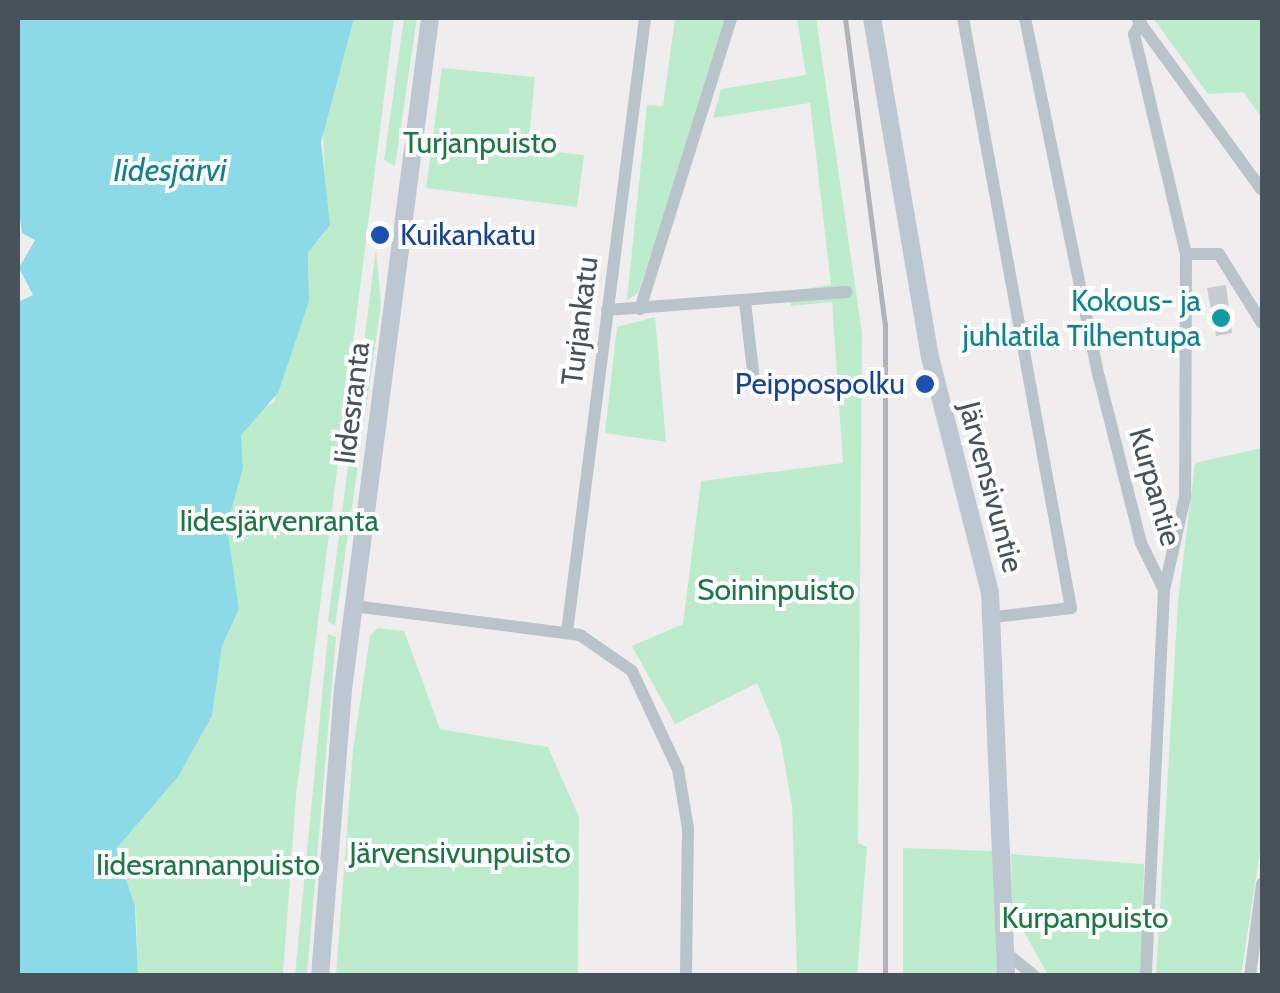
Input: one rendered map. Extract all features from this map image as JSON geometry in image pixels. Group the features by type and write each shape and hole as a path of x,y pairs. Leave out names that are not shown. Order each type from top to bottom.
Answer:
{"street":[{"name":"Iidesranta","path":"320,976 354,606 430,18"},
{"name":"Turjankatu","path":"566,632 645,18"},
{"name":"Turjankatu","path":"640,310 731,18"},
{"name":"Järvensivuntie","path":"872,18 930,357 994,617 1006,976"},
{"path":"964,18 1071,608 994,617"},
{"name":"Kurpantie","path":"1025,18 1099,376 1141,543 1164,590 1146,976"},
{"path":"1139,20 1134,34 1186,254 1185,498 1164,590"},
{"path":"1139,20 1262,190"},
{"path":"1186,254 1218,254 1262,323"},
{"path":"607,310 846,292"},
{"path":"745,302 754,388"},
{"path":"354,606 566,632 632,671 678,769 688,828 686,976"},
{"path":"1250,976 1262,888"},
{"path":"1005,952 1035,976"}],"green space":[{"path":"354,18 394,18 296,796 283,975 138,975 136,910 116,849 178,777 212,716 222,646 239,609 227,526 243,468 241,435 249,417 274,402 309,301 308,253 326,231 323,132"},
{"path":"404,18 417,18 395,166 384,160"},
{"path":"675,18 727,18 638,293 627,300 647,105 663,106"},
{"name":"Soininpuisto","path":"797,18 816,18 862,333 858,843 867,847 857,975 797,975 792,806 780,738 757,683 675,724 632,646 683,624 701,481 843,463 832,302 791,306 790,291 831,285 810,103 713,118 721,89 806,75"},
{"path":"1153,18 1262,18 1262,118 1243,92 1208,94"},
{"name":"Turjanpuisto","path":"442,68 535,77 528,149 584,155 577,207 426,188"},
{"path":"376,249 381,304 335,626 328,621"},
{"path":"655,317 666,442 605,433 617,327"},
{"path":"1262,448 1262,839 1241,975 1156,976 1178,601 1195,463"},
{"name":"Järvensivunpuisto","path":"378,628 404,631 440,729 548,747 579,817 578,975 336,975 353,750 370,636"},
{"path":"328,634 336,637 307,975 295,975"},
{"path":"903,848 992,851 997,975 903,976"},
{"name":"Kurpanpuisto","path":"1011,854 1144,864 1141,975 1048,975 1012,910"}],"water":[{"name":"Iidesjärvi","path":"18,18 354,18 321,142 330,225 308,253 309,301 278,393 241,435 243,468 227,526 239,609 222,646 212,716 178,777 116,849 135,906 138,975 18,975 18,302 33,295 19,268 35,240 22,233 18,204"}],"building":[{"name":"Kokous- ja juhlatila Tilhentupa","path":"1226,285 1232,333 1216,336 1207,288"}],"railway":[{"path":"845,18 885,324 885,976"}],"place":[{"name":"Kuikankatu","path":"380,235"},
{"name":"Kokous- ja juhlatila Tilhentupa","path":"1221,318"},
{"name":"Peippospolku","path":"925,384"}],"park label":[{"name":"Iidesjärvenranta","path":"279,521"},
{"name":"Iidesrannanpuisto","path":"208,865"}]}
